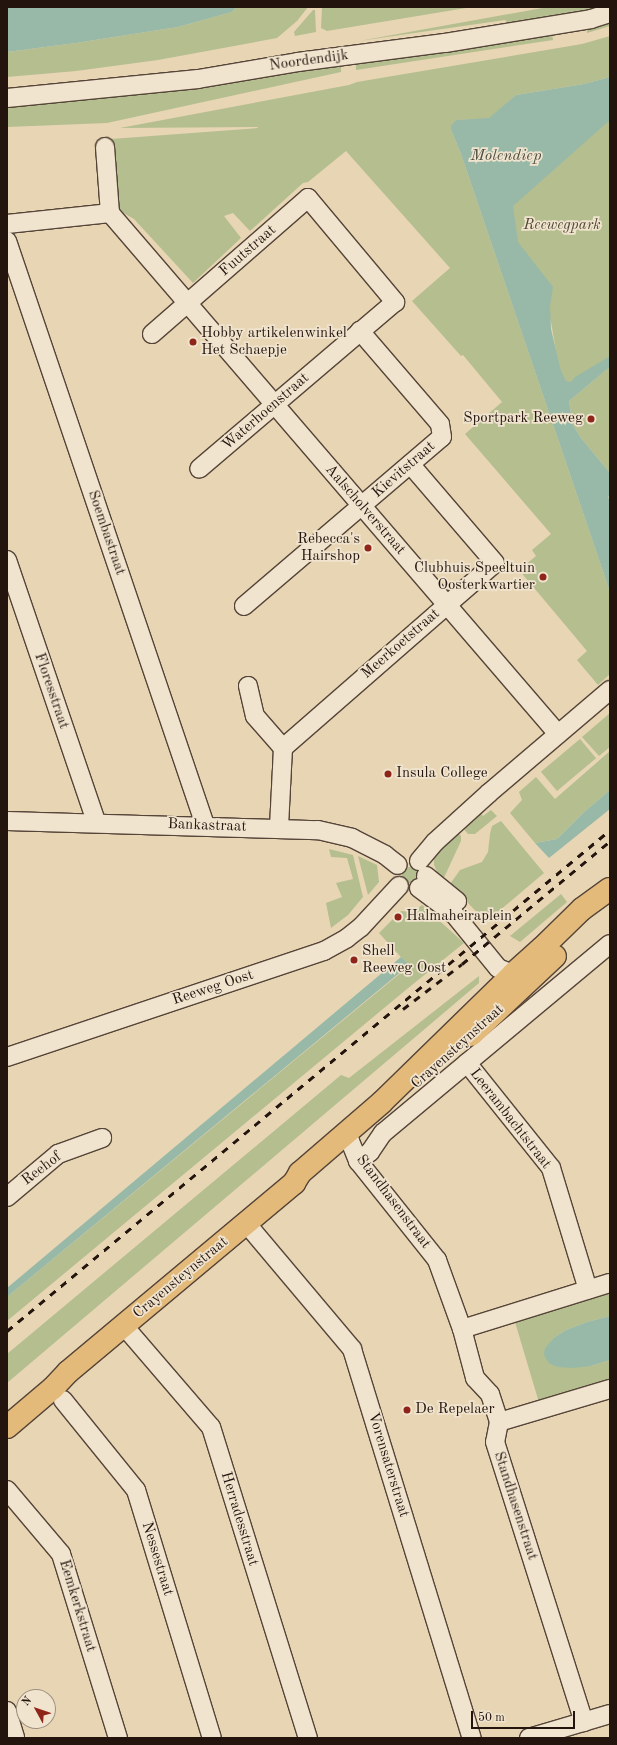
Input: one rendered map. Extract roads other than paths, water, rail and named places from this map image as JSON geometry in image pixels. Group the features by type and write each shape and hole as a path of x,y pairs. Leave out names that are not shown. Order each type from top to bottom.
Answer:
{"main road":[{"name":"Crayensteynstraat","path":"7,1427 53,1388 68,1372 294,1183 300,1173 348,1138 381,1103 519,979 542,948 582,909 608,891"},
{"name":"Crayensteynstraat","path":"7,1416 48,1382 68,1372"}],"street":[{"name":"Noordendijk","path":"7,98 198,79 298,62 452,42 591,19 610,13"},
{"path":"7,224 110,213 104,147"},
{"name":"Fuutstraat","path":"187,304 308,198"},
{"name":"Waterhoenstraat","path":"199,469 395,302 308,198"},
{"name":"Aalscholverstraat","path":"110,213 558,734"},
{"name":"Soembastraat","path":"7,241 205,825"},
{"path":"152,334 187,304"},
{"name":"Kievitstraat","path":"244,606 442,437 440,424 360,331"},
{"name":"Meerkoetstraat","path":"283,748 446,604 495,563 410,464"},
{"name":"Floresstraat","path":"7,560 96,822"},
{"path":"248,686 255,716 283,748 279,828"},
{"path":"519,979 498,968 421,875 405,860 398,865 394,873 399,886 406,890 421,875 435,842 489,793 610,690"},
{"name":"Bankastraat","path":"7,821 205,825 318,830 352,838 385,854 398,865"},
{"name":"Reeweg Oost","path":"7,1057 324,951 347,938 361,927 399,886"},
{"name":"Crayensteynstraat","path":"358,1161 370,1152 383,1133 610,944"},
{"name":"Leerambachtstraat","path":"467,1063 551,1168 588,1290"},
{"name":"Reehof","path":"7,1197 58,1154 102,1138"},
{"name":"Standhasenstraat","path":"348,1138 358,1161 437,1260 462,1329 475,1378 490,1394 499,1422 495,1442 584,1722"},
{"name":"Vorensaterstraat","path":"246,1223 352,1349 472,1738"},
{"path":"462,1329 610,1283"},
{"name":"Herradesstraat","path":"124,1326 211,1427 308,1738"},
{"path":"499,1422 610,1389"},
{"name":"Nessestraat","path":"63,1400 136,1490 212,1738"},
{"name":"Eemkerkstraat","path":"7,1490 61,1554 118,1738"},
{"path":"7,1711 15,1738"},
{"path":"529,1738 584,1722 608,1720"}],"water":[{"path":"7,7 237,7 232,12 178,27 7,52"},
{"name":"Molendiep","path":"610,77 610,120 513,206 518,242 553,287 550,306 551,329 561,371 566,381 571,382 575,377 610,356 610,367 569,401 573,425 581,438 610,473 610,498 608,496 610,503 610,592 461,154 451,130 451,126 456,120 489,118 516,95 584,84"},
{"path":"610,790 610,809 549,858 535,843 557,839 584,812"},
{"path":"401,957 409,965 7,1297 7,1288"},
{"path":"610,1316 610,1360 591,1366 573,1368 558,1367 550,1364 546,1359 544,1354 545,1348 555,1337 566,1330 587,1322"}],"railway":[{"path":"7,1331 610,830"},
{"path":"403,1009 462,964 610,841"}],"place":[{"name":"Hobby artikelenwinkel Het Schaepje","path":"193,342"},
{"name":"Sportpark Reeweg","path":"591,419"},
{"name":"Rebecca's Hairshop","path":"368,548"},
{"name":"Clubhuis Speeltuin Oosterkwartier","path":"543,577"},
{"name":"Insula College","path":"388,774"},
{"name":"Halmaheiraplein","path":"398,917"},
{"name":"Shell Reeweg Oost","path":"354,960"},
{"name":"De Repelaer","path":"407,1410"}],"park label":[{"name":"Reewegpark","path":"562,226"}]}
